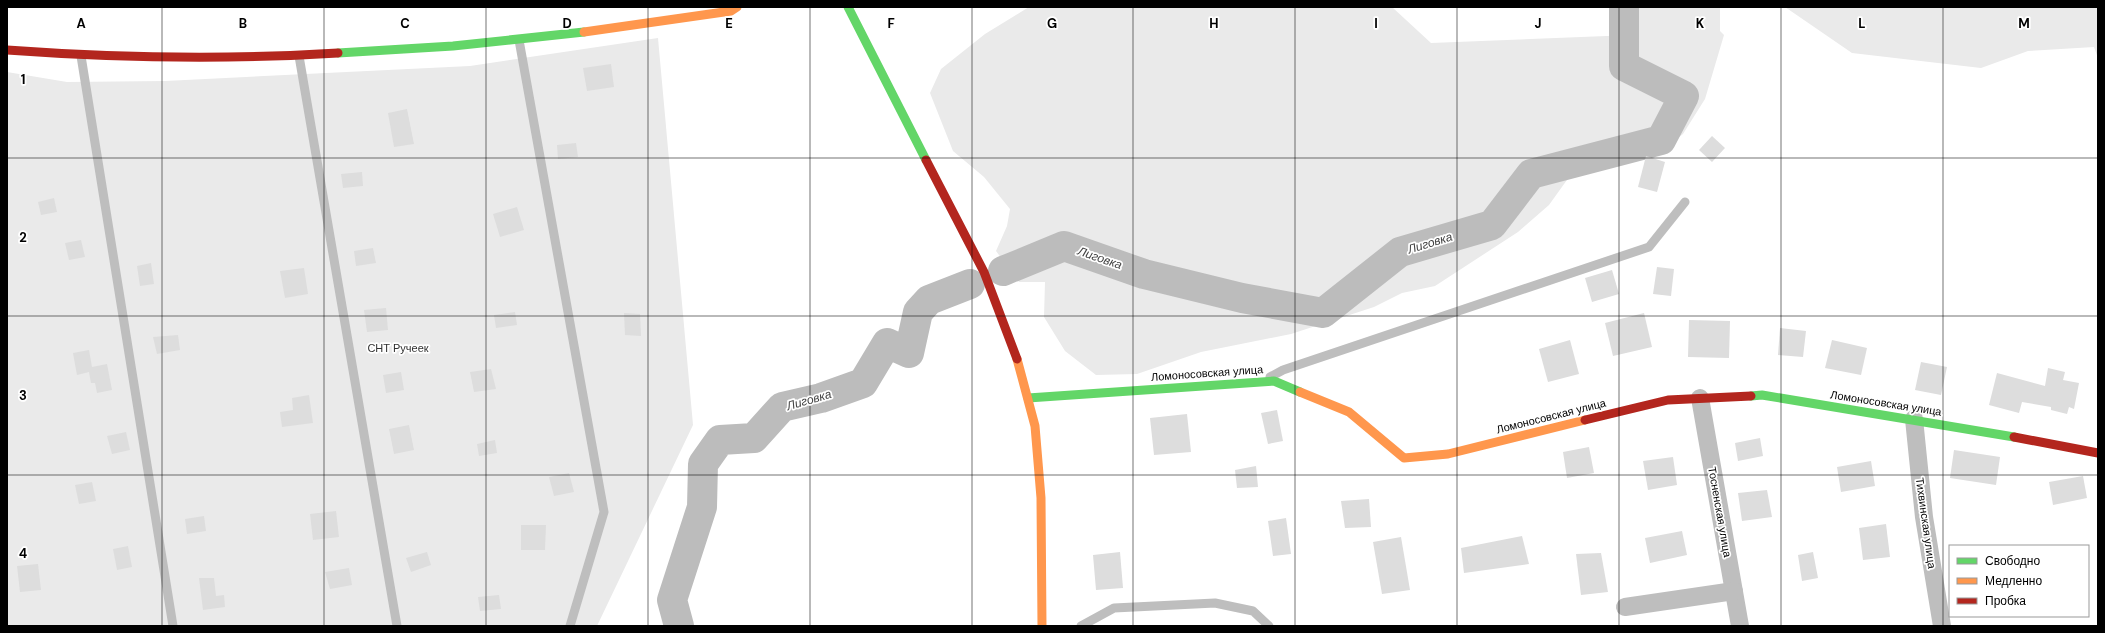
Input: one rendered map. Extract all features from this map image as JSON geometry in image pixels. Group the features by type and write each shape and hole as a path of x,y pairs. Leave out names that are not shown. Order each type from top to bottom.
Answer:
{"street":[{"path":"7,50 81,56 299,56 519,40 731,10 737,7"},
{"path":"848,7 984,272 1017,358 1035,426 1041,498 1042,626"},
{"name":"Ломоносовская улица","path":"1028,398 1274,381 1350,412 1404,458 1448,454 1668,400 1762,395 1914,419 2098,453"},
{"name":"Тосненская улица","path":"1700,398 1740,626"},
{"name":"Тихвинская улица","path":"1914,419 1924,517 1942,626"},
{"path":"1625,607 1734,590"}],"lane":[{"path":"519,40 604,512 570,626"},
{"path":"81,56 173,626"},
{"path":"299,56 397,626"},
{"path":"1262,382 1283,370 1649,247 1685,202"},
{"path":"1081,626 1114,608 1214,603 1254,611 1269,626"}],"green space":[{"path":"1029,7 1392,7 1431,43 1632,35 1634,7 1720,7 1720,31 1724,35 1705,99 1683,134 1678,138 1608,139 1587,152 1549,205 1518,232 1435,286 1402,293 1374,307 1291,334 1201,352 1137,374 1096,375 1065,351 1044,317 1045,282 1019,282 996,251 1007,226 1010,209 984,177 953,151 930,93 941,69 985,34"},
{"path":"1785,7 2098,7 2098,58 2094,47 2028,51 1981,68 1852,53"},
{"name":"СНТ Ручеек","path":"658,38 693,425 597,626 7,626 7,72 67,82 165,81 470,66"}],"building":[{"path":"611,64 614,87 587,91 583,68"},
{"path":"407,109 414,144 394,147 388,113"},
{"path":"1712,136 1725,148 1712,162 1699,150"},
{"path":"576,143 578,157 558,159 557,145"},
{"path":"1646,156 1665,162 1657,192 1638,187"},
{"path":"362,172 363,186 343,188 341,174"},
{"path":"54,198 57,212 41,215 38,202"},
{"path":"517,207 524,230 500,237 493,214"},
{"path":"81,240 85,257 69,260 65,243"},
{"path":"373,248 376,263 356,266 354,251"},
{"path":"151,263 154,284 140,286 137,266"},
{"path":"1657,267 1674,269 1671,296 1653,294"},
{"path":"304,268 308,294 285,298 280,271"},
{"path":"1612,270 1619,294 1592,302 1585,278"},
{"path":"386,308 388,330 367,332 364,310"},
{"path":"515,312 517,325 496,328 494,315"},
{"path":"624,313 640,314 641,336 625,335"},
{"path":"1644,313 1652,347 1613,356 1605,323"},
{"path":"1689,320 1730,321 1729,358 1688,357"},
{"path":"1780,328 1806,331 1803,357 1778,355"},
{"path":"178,335 180,350 157,354 153,337"},
{"path":"1570,340 1579,374 1548,382 1539,349"},
{"path":"1832,340 1867,348 1861,375 1825,368"},
{"path":"89,350 92,367 107,364 112,390 97,393 95,383 91,383 89,372 77,375 73,353"},
{"path":"1921,362 1947,367 1941,395 1915,390"},
{"path":"2048,368 2065,372 2063,380 2079,383 2074,409 2069,407 2067,414 2051,410 2051,407 2022,402 2019,413 1989,405 1997,373 2045,386"},
{"path":"491,369 496,389 474,392 470,372"},
{"path":"401,372 404,390 386,393 383,375"},
{"path":"309,395 313,423 282,427 280,412 293,410 292,398"},
{"path":"1277,410 1283,441 1268,444 1261,413"},
{"path":"1187,414 1191,452 1154,455 1150,418"},
{"path":"409,425 414,450 394,454 389,429"},
{"path":"126,432 130,450 112,454 107,436"},
{"path":"1760,438 1763,456 1738,461 1735,443"},
{"path":"495,440 497,453 479,456 477,444"},
{"path":"1589,447 1594,473 1567,478 1563,452"},
{"path":"1954,450 2000,457 1996,485 1950,478"},
{"path":"1673,457 1677,485 1648,490 1643,461"},
{"path":"1871,461 1875,486 1841,492 1837,467"},
{"path":"1256,466 1258,487 1237,488 1235,470"},
{"path":"569,473 574,492 554,496 549,477"},
{"path":"2083,476 2087,498 2053,505 2049,482"},
{"path":"92,482 96,501 79,504 75,485"},
{"path":"1767,490 1772,517 1742,521 1738,493"},
{"path":"1369,499 1371,527 1345,528 1341,501"},
{"path":"336,511 339,537 313,540 310,514"},
{"path":"204,516 206,531 187,534 185,519"},
{"path":"1286,518 1291,554 1273,556 1268,521"},
{"path":"1886,524 1890,557 1863,560 1859,528"},
{"path":"521,525 546,525 545,550 521,550"},
{"path":"1682,531 1687,555 1650,563 1645,538"},
{"path":"1522,536 1529,564 1464,573 1461,548"},
{"path":"1401,537 1410,590 1382,594 1373,542"},
{"path":"128,546 132,567 117,570 113,549"},
{"path":"427,552 431,565 411,572 406,558"},
{"path":"1120,552 1123,588 1096,590 1093,555"},
{"path":"1813,552 1818,578 1802,581 1798,555"},
{"path":"1601,553 1608,592 1581,595 1576,554"},
{"path":"38,564 41,590 20,592 17,566"},
{"path":"349,568 352,585 330,589 325,572"},
{"path":"199,578 214,578 216,596 224,595 225,607 203,610"},
{"path":"499,595 501,609 480,611 478,597"}],"waterway":[{"name":"Лиговка","path":"1003,271 1064,246 1144,274 1242,298 1323,313 1400,252 1492,225 1531,174 1661,140 1684,96 1624,66 1624,7"},
{"name":"Лиговка","path":"679,626 672,600 702,507 703,464 720,440 754,438 782,407 821,398 863,383 887,343 909,353 918,312 929,300 970,284"}],"traffic: fast":[{"path":"848,7 926,160"},
{"path":"338,53 453,46 584,32"},
{"path":"1028,398 1274,381 1300,392"},
{"path":"1751,396 1762,395 2014,437"}],"traffic: slow":[{"path":"584,32 731,11 737,7"},
{"path":"1017,359 1035,426 1041,498 1042,626"},
{"path":"1300,392 1349,412 1404,458 1448,454 1585,420"}],"traffic: jam":[{"path":"7,50 90,55 172,57 255,57 338,53"},
{"path":"926,160 984,272 1017,359"},
{"path":"1585,420 1668,400 1751,396"},
{"path":"2014,437 2098,453"}]}
